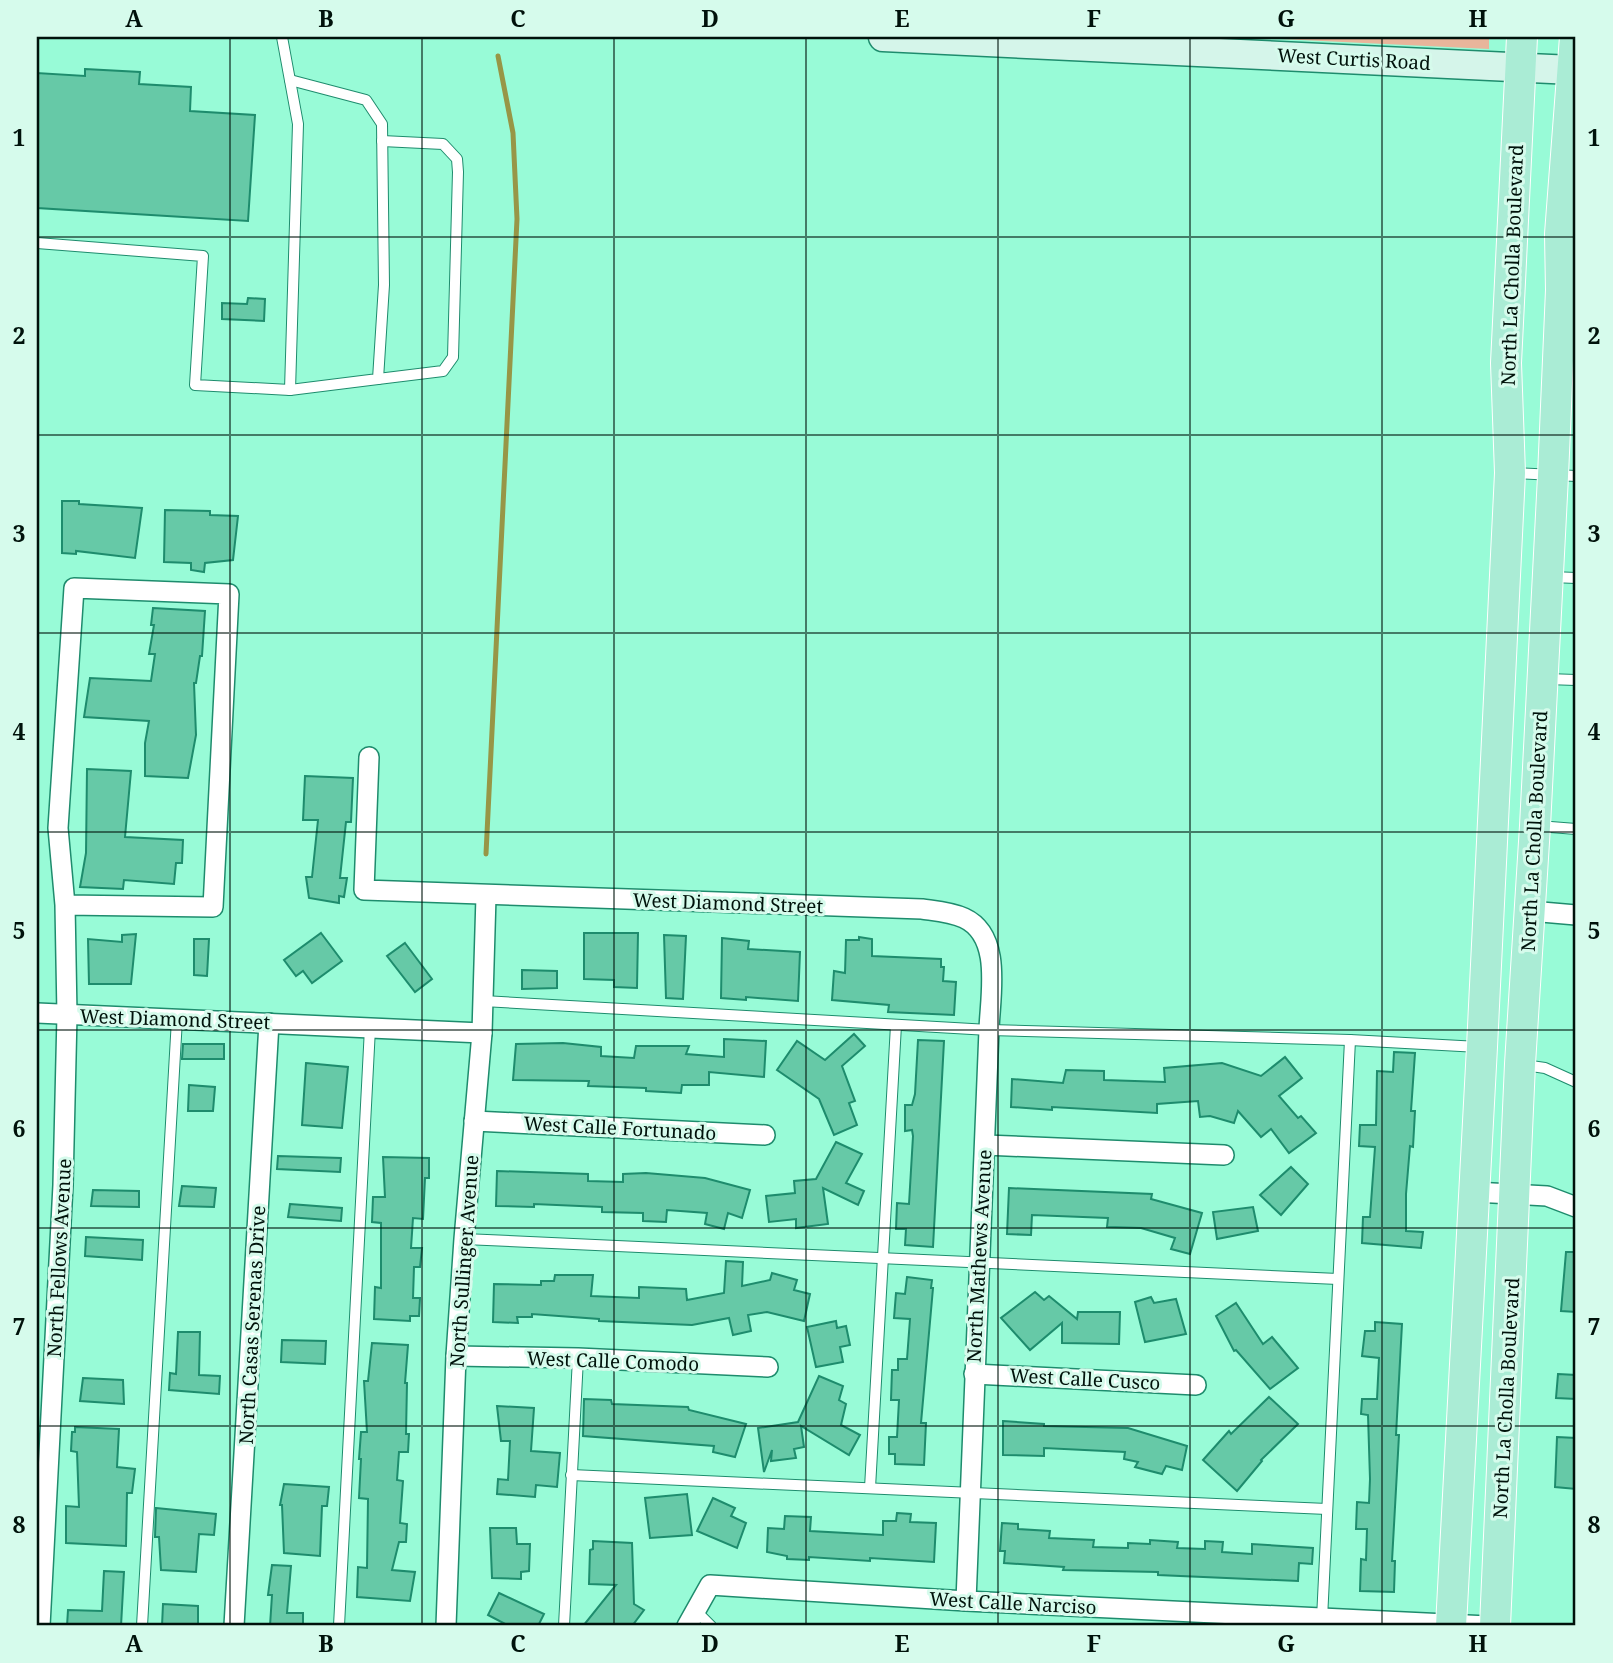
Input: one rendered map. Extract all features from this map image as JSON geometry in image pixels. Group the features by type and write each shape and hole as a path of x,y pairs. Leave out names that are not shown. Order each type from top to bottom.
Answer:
{"main road":[{"name":"North La Cholla Boulevard","path":"1451,1625 1510,473 1506,363 1522,37"},
{"name":"North La Cholla Boulevard","path":"1494,1626 1520,1064 1543,678 1562,577 1562,375 1565,290 1560,234 1575,37"}],"street":[{"name":"West Curtis Road","path":"883,37 1573,70"},
{"name":"North Fellows Avenue","path":"40,1626 63,1185 67,1015 65,905 58,828 74,588 229,594 213,907 65,905"},
{"name":"West Diamond Street","path":"369,757 364,890 922,909 947,912 967,919"},
{"name":"North Sullinger Avenue","path":"446,1626 457,1356 464,1238 482,1033 486,896"},
{"path":"1530,911 1576,915"},
{"name":"North Mathews Avenue","path":"966,1601 990,957 984,936 967,919"},
{"name":"West Diamond Street","path":"37,1013 482,1033"},
{"name":"North Casas Serenas Drive","path":"234,1626 269,1023"},
{"name":"West Calle Fortunado","path":"474,1121 765,1135"},
{"path":"985,1145 1224,1155"},
{"path":"1474,1192 1547,1196 1576,1207"},
{"name":"West Calle Comodo","path":"457,1356 578,1358 768,1367"},
{"name":"West Calle Cusco","path":"974,1374 1196,1385"},
{"name":"West Calle Narciso","path":"691,1619 710,1585 966,1601 1488,1626"}],"lane":[{"path":"282,37 298,124 290,390"},
{"path":"290,80 366,100 382,124 384,285 378,379"},
{"path":"37,243 203,256 195,384 290,390 443,371 453,357 457,159 443,144 382,141"},
{"path":"1510,473 1564,476"},
{"path":"1543,678 1576,680"},
{"path":"1535,826 1576,829"},
{"path":"483,1001 989,1030 1350,1040 1482,1047"},
{"path":"142,1626 177,1019"},
{"path":"870,1488 896,1025"},
{"path":"339,1626 370,1028"},
{"path":"1322,1619 1350,1040"},
{"path":"1520,1064 1545,1068 1576,1082"},
{"path":"464,1238 1339,1279"},
{"path":"564,1626 578,1358"},
{"path":"571,1475 1327,1509"},
{"path":"691,1619 711,1626"}],"shaded area":[{"path":"1237,37 1489,37 1489,49"}],"building":[{"path":"85,69 140,72 139,84 191,87 190,111 255,115 248,221 37,208 37,73 85,76"},
{"path":"248,298 265,299 264,321 222,319 222,303 247,304"},
{"path":"62,501 142,508 135,558 76,551 76,554 62,553"},
{"path":"165,510 210,511 210,515 238,516 233,560 205,563 204,572 191,570 191,563 164,562"},
{"path":"153,608 205,611 202,656 194,683 196,735 188,778 145,776 145,743 149,721 84,717 90,678 151,681 155,654 149,654 154,625 151,625"},
{"path":"87,769 131,771 125,837 183,840 182,863 176,863 174,884 124,880 123,889 80,887 86,853"},
{"path":"305,776 353,778 351,822 346,822 340,878 347,878 344,897 339,896 339,903 309,898 306,877 312,877 318,820 303,820"},
{"path":"321,933 342,961 312,983 303,971 296,976 284,960"},
{"path":"584,933 638,933 637,988 614,987 614,980 584,979"},
{"path":"136,934 131,984 89,984 88,939 122,942 122,935"},
{"path":"664,935 686,936 683,999 666,998"},
{"path":"859,937 872,939 872,956 941,959 941,967 944,967 943,981 956,982 954,1015 888,1012 889,1005 832,1000 834,971 845,973 846,940 859,940"},
{"path":"722,938 749,941 748,949 800,952 798,1001 721,998"},
{"path":"194,939 209,939 207,976 194,975"},
{"path":"405,943 432,979 415,992 387,956"},
{"path":"522,970 557,971 557,988 522,989"},
{"path":"854,1034 865,1046 842,1066 855,1101 849,1103 857,1125 834,1135 819,1099 777,1070 797,1041 825,1060"},
{"path":"724,1039 766,1041 764,1077 709,1072 709,1085 682,1085 681,1093 646,1091 646,1088 588,1086 589,1081 513,1080 516,1044 563,1043 601,1047 601,1056 634,1058 636,1046 689,1046 686,1054 724,1057"},
{"path":"918,1040 944,1041 933,1247 905,1245 906,1229 896,1229 897,1203 909,1204 913,1136 912,1130 905,1131 905,1105 912,1105 915,1094"},
{"path":"183,1044 224,1044 224,1059 182,1059"},
{"path":"1394,1052 1415,1053 1411,1111 1415,1111 1406,1194 1406,1231 1423,1232 1421,1248 1362,1243 1363,1217 1370,1217 1375,1147 1359,1146 1360,1125 1376,1125 1377,1071 1393,1072"},
{"path":"1285,1057 1302,1078 1279,1096 1298,1118 1301,1116 1316,1133 1289,1153 1271,1129 1261,1137 1238,1111 1234,1123 1210,1116 1200,1117 1198,1101 1157,1104 1157,1113 1011,1107 1012,1079 1063,1083 1066,1070 1104,1071 1104,1080 1165,1082 1164,1068 1222,1063 1261,1076"},
{"path":"306,1063 348,1067 342,1128 302,1125"},
{"path":"189,1085 215,1087 213,1111 188,1111"},
{"path":"836,1142 862,1154 846,1183 864,1191 858,1205 823,1188 828,1224 796,1228 796,1219 769,1222 766,1196 795,1193 794,1181 816,1179"},
{"path":"278,1156 341,1158 340,1172 277,1169"},
{"path":"383,1157 429,1158 423,1219 413,1218 411,1248 422,1248 420,1267 414,1267 413,1298 420,1298 419,1316 410,1316 410,1321 374,1319 375,1287 381,1288 381,1223 372,1222 373,1197 385,1197"},
{"path":"1291,1167 1308,1184 1281,1215 1260,1195"},
{"path":"497,1171 588,1174 588,1181 623,1182 623,1174 646,1173 705,1178 750,1190 742,1218 728,1213 724,1229 705,1224 707,1213 667,1210 666,1222 643,1221 643,1213 602,1212 602,1207 534,1204 534,1207 496,1206"},
{"path":"182,1186 216,1188 214,1207 179,1206"},
{"path":"1009,1188 1152,1194 1151,1199 1202,1213 1190,1254 1171,1249 1175,1238 1141,1228 1107,1227 1108,1218 1032,1215 1031,1235 1007,1234"},
{"path":"93,1190 139,1191 139,1207 91,1206"},
{"path":"290,1204 342,1208 341,1221 288,1217"},
{"path":"1253,1207 1258,1231 1217,1239 1213,1212"},
{"path":"86,1237 143,1240 142,1260 85,1256"},
{"path":"1566,1252 1576,1252 1576,1312 1561,1311"},
{"path":"726,1261 743,1262 742,1286 770,1280 772,1273 797,1280 794,1290 810,1294 804,1321 767,1312 748,1315 751,1331 733,1335 729,1318 692,1325 599,1321 532,1314 532,1317 517,1317 518,1323 493,1322 494,1284 541,1285 541,1281 554,1281 555,1275 593,1275 591,1296 639,1298 639,1287 686,1289 687,1300 724,1293"},
{"path":"907,1277 932,1280 933,1288 921,1423 926,1423 924,1465 895,1464 895,1454 889,1454 889,1437 897,1437 899,1400 891,1400 892,1370 898,1370 898,1359 907,1359 910,1319 894,1318 896,1293 905,1294"},
{"path":"1035,1292 1044,1300 1049,1296 1077,1319 1078,1312 1120,1312 1119,1344 1062,1343 1062,1323 1030,1350 1001,1318"},
{"path":"1151,1297 1154,1303 1176,1299 1186,1334 1145,1342 1135,1302"},
{"path":"1236,1303 1263,1344 1272,1337 1298,1368 1270,1389 1236,1350 1234,1351 1216,1316"},
{"path":"836,1321 837,1328 846,1326 850,1345 840,1347 843,1362 816,1367 807,1327"},
{"path":"1375,1322 1402,1324 1392,1561 1395,1561 1394,1592 1360,1591 1361,1559 1366,1560 1367,1529 1356,1529 1357,1502 1369,1503 1370,1479 1368,1415 1361,1414 1362,1399 1377,1399 1379,1358 1362,1356 1365,1331 1375,1331"},
{"path":"178,1332 200,1332 199,1375 220,1376 219,1394 169,1390 170,1373 176,1374"},
{"path":"282,1340 326,1341 325,1364 281,1362"},
{"path":"372,1343 408,1345 405,1383 408,1452 399,1452 397,1480 403,1481 400,1523 407,1524 406,1542 399,1542 392,1570 415,1572 410,1601 357,1597 358,1567 367,1568 368,1499 359,1498 359,1459 361,1432 367,1432 364,1381 368,1381"},
{"path":"1558,1374 1576,1375 1576,1399 1556,1398"},
{"path":"819,1376 843,1386 839,1400 846,1404 841,1425 860,1435 849,1455 801,1426 804,1447 794,1449 796,1458 771,1461 772,1450 764,1472 758,1428 798,1422"},
{"path":"83,1378 123,1380 124,1404 80,1401"},
{"path":"1269,1397 1298,1424 1261,1460 1237,1491 1203,1460 1229,1431 1231,1434"},
{"path":"584,1399 611,1400 612,1404 688,1407 689,1410 746,1424 735,1457 713,1452 714,1446 583,1436"},
{"path":"497,1406 534,1408 531,1451 560,1453 557,1487 536,1485 535,1497 497,1494 498,1479 508,1480 510,1441 501,1441"},
{"path":"1003,1421 1044,1426 1128,1428 1187,1446 1182,1470 1166,1466 1162,1474 1135,1467 1138,1462 1124,1459 1125,1452 1044,1448 1044,1456 1003,1455"},
{"path":"75,1427 119,1429 117,1467 135,1469 132,1493 127,1493 126,1546 66,1543 66,1506 79,1507 77,1452 71,1451 72,1432 75,1432"},
{"path":"1557,1437 1576,1438 1576,1489 1555,1487"},
{"path":"284,1484 329,1487 327,1506 322,1506 320,1556 284,1553 280,1505"},
{"path":"687,1494 692,1535 650,1538 645,1498"},
{"path":"713,1498 735,1508 731,1516 746,1523 737,1548 697,1531"},
{"path":"156,1508 216,1514 214,1535 199,1534 196,1572 161,1570 159,1537 155,1537"},
{"path":"897,1513 911,1514 910,1522 936,1523 934,1562 870,1558 870,1561 809,1557 809,1560 787,1559 787,1556 767,1552 768,1528 784,1529 785,1516 811,1517 810,1531 883,1535 883,1521 896,1521"},
{"path":"1002,1523 1018,1524 1018,1529 1050,1531 1049,1538 1094,1540 1093,1547 1128,1548 1128,1543 1150,1544 1150,1540 1178,1542 1177,1548 1205,1549 1205,1541 1223,1542 1222,1552 1252,1554 1252,1544 1313,1548 1312,1564 1299,1563 1298,1581 1158,1575 1158,1572 1063,1570 1064,1567 1004,1563 1005,1551 1000,1551"},
{"path":"490,1528 516,1528 517,1544 530,1544 529,1571 521,1572 521,1579 492,1578"},
{"path":"593,1541 632,1543 634,1604 644,1610 632,1626 583,1626 616,1585 589,1584 590,1550 593,1549"},
{"path":"272,1565 291,1566 287,1613 303,1613 303,1626 270,1626 272,1595 268,1595"},
{"path":"104,1571 124,1572 121,1626 67,1626 68,1610 102,1611"},
{"path":"499,1593 544,1614 538,1626 509,1626 488,1615"},
{"path":"163,1604 198,1606 198,1626 162,1626"}],"waterway":[{"path":"486,854 517,219 513,133 498,56"}]}
